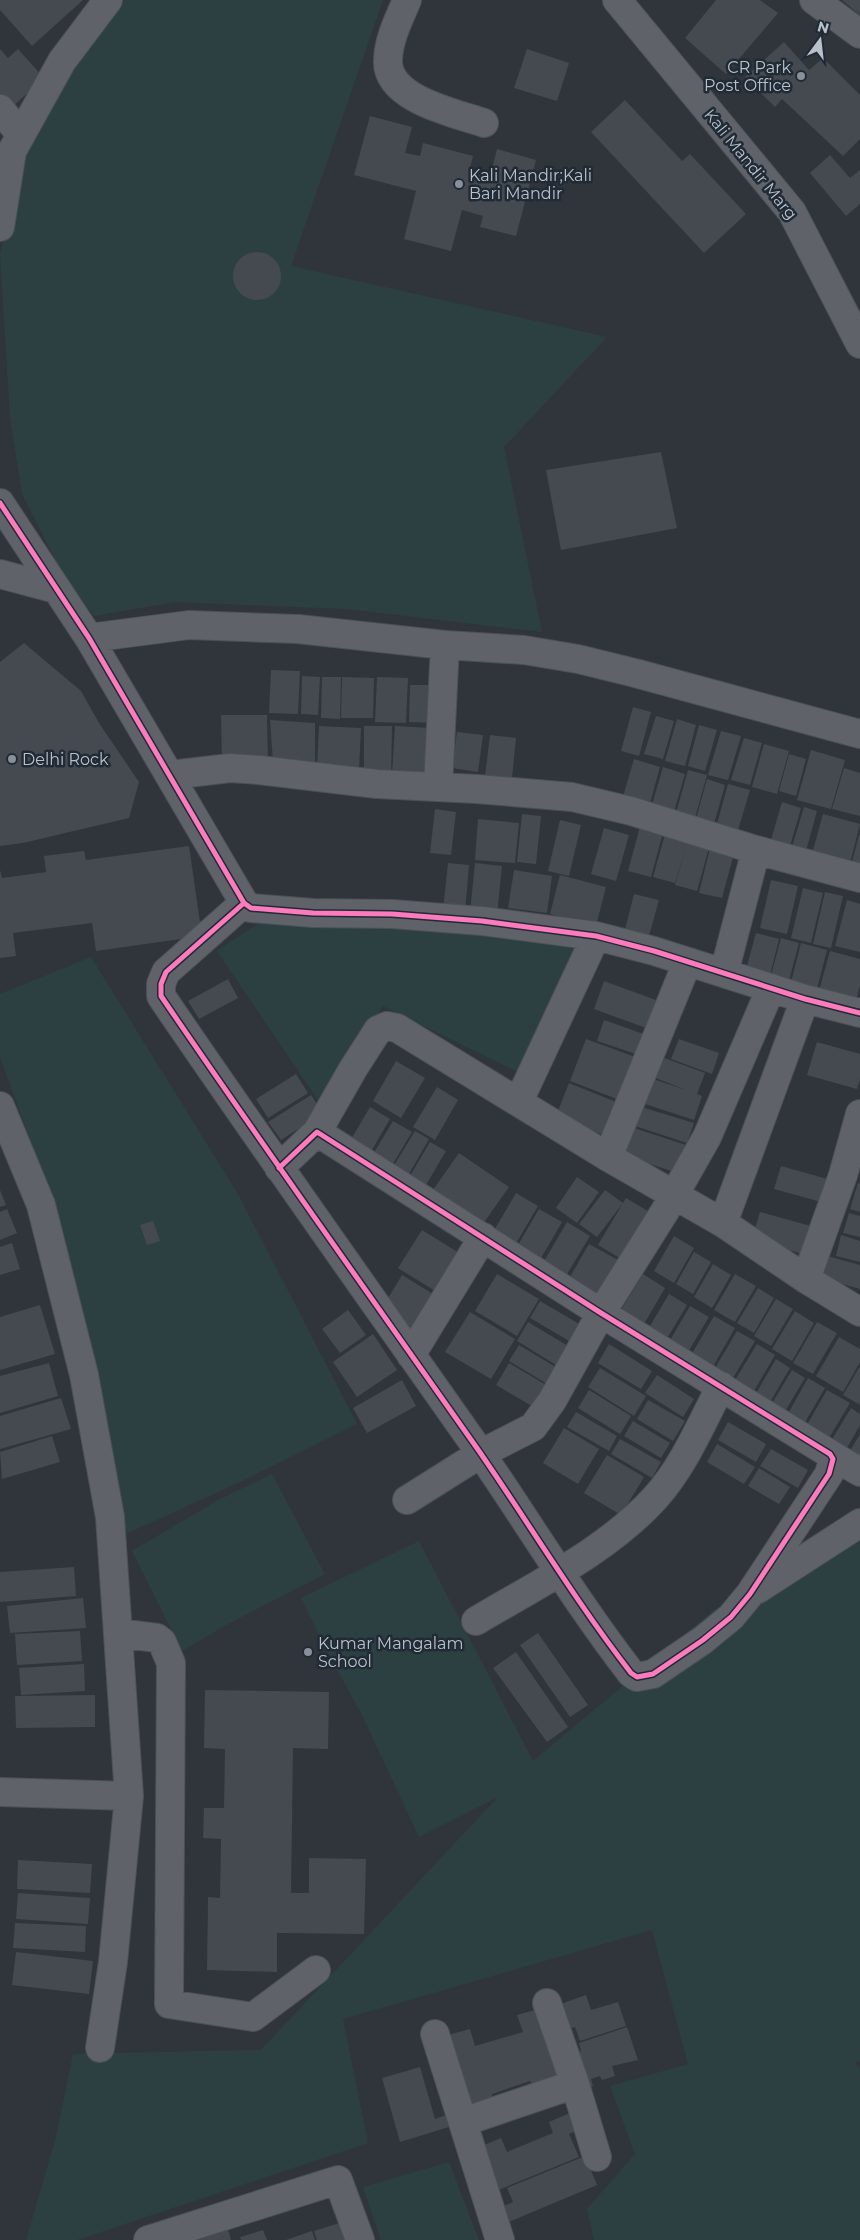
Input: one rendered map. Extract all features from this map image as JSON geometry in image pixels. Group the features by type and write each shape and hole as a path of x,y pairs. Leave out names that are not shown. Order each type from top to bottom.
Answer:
{"street":[{"path":"0,227 12,151 62,61 108,0"},
{"path":"406,0 390,42 387,61 392,78 404,91 425,103 484,123"},
{"name":"Kali Mandir Marg","path":"617,0 792,212 860,344"},
{"path":"814,0 860,34"},
{"path":"0,108 20,135"},
{"path":"0,503 89,638 244,902 259,910 392,914 482,921 596,936 654,951 805,999 860,1013"},
{"path":"0,574 56,589"},
{"path":"89,638 189,625 298,629 445,645 524,650 578,659 860,734"},
{"path":"438,787 445,645"},
{"path":"171,775 230,768 377,784 572,797 631,811 756,850 860,878"},
{"path":"724,973 756,850"},
{"path":"244,902 166,972 161,984 162,996 278,1168 480,1454 558,1572 626,1667 637,1677 653,1674 703,1640 731,1617 750,1594 829,1474 833,1459 830,1454"},
{"path":"520,1101 596,936"},
{"path":"608,1157 687,963"},
{"path":"408,1500 480,1454 533,1427 552,1401 601,1313 707,1137 771,988"},
{"path":"723,1223 805,999"},
{"path":"278,1168 317,1132 353,1068 378,1030 387,1026 397,1028 520,1101 608,1157 723,1223 806,1279 860,1312"},
{"path":"0,1106 41,1205 84,1375 110,1517 130,1796 112,1962 100,2048"},
{"path":"806,1279 843,1175 860,1114"},
{"path":"317,1132 601,1313 860,1472"},
{"path":"411,1356 483,1237"},
{"path":"476,1621 558,1572 628,1526 656,1497 679,1467 721,1386"},
{"path":"750,1594 860,1523"},
{"path":"118,1633 157,1638 162,1642 171,1663 169,2004 253,2017 316,1970"},
{"path":"0,1792 130,1796"},
{"path":"547,2003 575,2084 597,2157"},
{"path":"435,2034 500,2240"},
{"path":"463,2122 575,2084"},
{"path":"148,2240 338,2180 360,2240"}],"green space":[{"path":"117,0 383,0 291,266 607,337 504,447 542,632 347,609 175,602 94,616 63,575 22,494 10,418 0,253 34,123"},
{"path":"268,917 425,925 584,947 526,1076 383,1006 318,1100 217,951"},
{"path":"91,957 238,1194 357,1424 242,1481 126,1534 83,1312 54,1205 0,1057 0,994"},
{"path":"272,1474 325,1574 226,1625 182,1651 132,1551 220,1499"},
{"path":"860,1532 860,2060 855,2063 860,2069 860,2240 594,2240 587,2209 635,2154 610,2086 688,2064 652,1930 343,2019 368,2143 77,2240 26,2240 56,2137 73,2054 261,2050 498,1797 419,1837 362,1715 331,1659 301,1598 419,1541 533,1761 715,1609"},
{"path":"449,2162 479,2240 381,2240 363,2187"}],"building":[{"path":"0,0 83,0 32,46 0,10"},
{"path":"716,0 760,0 778,13 726,74 685,38"},
{"path":"842,0 860,0 860,15"},
{"path":"784,42 809,70 823,58 860,95 860,139 843,156 782,99 775,107 745,77"},
{"path":"0,49 8,58 18,49 44,78 11,108 0,96"},
{"path":"527,49 569,63 557,101 514,88"},
{"path":"625,100 682,161 690,154 746,214 704,253 591,132"},
{"name":"Kali Mandir;Kali Bari Mandir","path":"370,116 412,127 405,153 420,156 423,143 473,156 469,172 490,177 497,149 536,160 516,236 480,227 483,216 462,210 451,251 404,239 416,191 354,175"},
{"path":"830,155 850,178 860,170 860,204 846,216 810,173"},
{"path":"252,252 262,252 274,259 281,271 281,281 274,293 262,300 252,300 244,296 237,289 233,281 233,271 237,263 244,256"},
{"path":"661,452 677,528 561,550 546,470"},
{"path":"24,643 81,691 99,723 139,782 129,818 23,843 0,846 0,662"},
{"path":"271,670 300,671 298,714 269,713"},
{"path":"302,676 320,677 318,715 301,714"},
{"path":"322,677 341,677 340,719 321,718"},
{"path":"342,677 374,678 373,718 341,718"},
{"path":"377,677 408,678 406,723 375,722"},
{"path":"410,685 438,685 437,723 409,722"},
{"path":"633,707 651,712 639,756 621,751"},
{"path":"221,715 267,715 268,763 222,764"},
{"path":"656,716 674,721 663,759 644,754"},
{"path":"677,719 696,725 685,766 665,761"},
{"path":"270,720 315,723 315,762 273,762"},
{"path":"699,725 717,730 705,771 688,766"},
{"path":"319,726 361,728 359,770 317,768"},
{"path":"364,726 392,726 391,780 364,780"},
{"path":"395,726 431,728 428,777 392,775"},
{"path":"721,731 741,736 728,780 708,775"},
{"path":"457,732 483,735 478,772 452,768"},
{"path":"490,735 516,738 511,788 484,785"},
{"path":"744,738 762,743 750,785 731,780"},
{"path":"764,744 789,751 777,794 752,787"},
{"path":"811,750 845,760 831,809 797,800"},
{"path":"789,754 806,759 796,796 779,791"},
{"path":"634,759 660,767 649,807 622,800"},
{"path":"663,767 685,774 673,815 651,808"},
{"path":"844,768 860,773 860,816 832,809"},
{"path":"688,770 707,775 695,818 676,813"},
{"path":"707,779 725,785 714,824 696,819"},
{"path":"728,784 750,790 738,830 717,824"},
{"path":"782,802 801,808 790,846 771,840"},
{"path":"804,807 817,811 806,851 792,847"},
{"path":"435,809 456,812 451,855 430,853"},
{"path":"522,814 541,816 536,864 517,862"},
{"path":"823,814 860,824 848,871 810,861"},
{"path":"478,819 519,823 515,863 475,860"},
{"path":"560,820 581,825 569,876 548,871"},
{"path":"641,823 664,829 651,877 628,871"},
{"path":"604,828 629,835 616,881 591,874"},
{"path":"665,834 710,844 697,891 675,885 686,848 675,883 653,877"},
{"path":"860,835 860,873 850,870"},
{"path":"712,840 736,846 722,898 699,893"},
{"path":"189,846 202,936 96,951 92,923 13,933 16,956 0,958 0,870 2,878 46,872 44,856 84,851 86,860"},
{"path":"448,863 469,865 465,913 443,910"},
{"path":"475,863 502,866 497,915 470,912"},
{"path":"514,870 552,876 547,913 508,908"},
{"path":"560,875 606,887 596,926 550,914"},
{"path":"771,880 798,886 787,934 760,928"},
{"path":"803,888 823,893 811,943 791,938"},
{"path":"825,892 843,896 831,948 813,944"},
{"path":"634,894 659,900 647,943 623,937"},
{"path":"847,900 860,904 860,952 835,946"},
{"path":"756,933 779,939 769,979 745,973"},
{"path":"781,938 799,943 788,984 770,979"},
{"path":"801,943 827,950 816,993 790,986"},
{"path":"830,951 860,959 860,985 855,1004 818,994"},
{"path":"228,979 238,998 199,1019 188,1001"},
{"path":"604,981 656,1000 646,1028 594,1009"},
{"path":"604,1020 652,1037 645,1057 597,1041"},
{"path":"586,1039 638,1058 622,1101 570,1081"},
{"path":"679,1039 719,1053 712,1074 671,1059"},
{"path":"817,1042 860,1054 860,1079 857,1089 807,1075"},
{"path":"659,1056 705,1073 697,1094 702,1096 694,1120 639,1102 647,1077 686,1090 651,1076"},
{"path":"396,1061 425,1078 401,1118 373,1101"},
{"path":"296,1074 308,1093 268,1118 256,1099"},
{"path":"569,1083 621,1104 608,1137 556,1116"},
{"path":"437,1087 458,1100 435,1140 413,1127"},
{"path":"311,1095 323,1113 281,1140 268,1122"},
{"path":"638,1106 694,1123 687,1143 632,1125"},
{"path":"370,1107 390,1119 366,1160 346,1148"},
{"path":"393,1121 412,1132 388,1172 369,1161"},
{"path":"634,1128 686,1145 677,1173 624,1155"},
{"path":"415,1131 429,1139 405,1181 390,1172"},
{"path":"430,1142 446,1151 423,1190 407,1181"},
{"path":"459,1153 509,1187 478,1231 428,1197"},
{"path":"781,1166 838,1182 832,1205 774,1189"},
{"path":"577,1177 599,1192 577,1223 556,1208"},
{"path":"858,1183 860,1184 860,1212 850,1209"},
{"path":"0,1190 6,1205 0,1207"},
{"path":"605,1190 623,1203 597,1237 579,1224"},
{"path":"516,1193 538,1206 511,1252 489,1239"},
{"path":"626,1198 651,1213 623,1260 598,1245"},
{"path":"7,1209 17,1233 0,1240 0,1212"},
{"path":"539,1209 562,1222 537,1265 514,1252"},
{"path":"760,1212 818,1228 809,1256 752,1239"},
{"path":"849,1213 860,1216 860,1237 843,1233"},
{"path":"153,1221 160,1241 147,1245 140,1225"},
{"path":"567,1222 590,1236 563,1281 540,1268"},
{"path":"422,1230 464,1256 440,1294 398,1268"},
{"path":"841,1235 860,1241 860,1262 836,1256"},
{"path":"674,1236 694,1248 674,1283 654,1271"},
{"path":"12,1243 20,1269 0,1275 0,1247"},
{"path":"589,1244 618,1260 595,1299 567,1282"},
{"path":"694,1252 711,1262 693,1294 676,1284"},
{"path":"820,1254 860,1265 860,1289 814,1276"},
{"path":"713,1264 731,1275 712,1308 694,1297"},
{"path":"497,1274 539,1299 517,1336 475,1311"},
{"path":"643,1274 665,1288 641,1329 618,1315"},
{"path":"735,1274 756,1286 735,1322 714,1310"},
{"path":"402,1275 438,1297 418,1331 381,1310"},
{"path":"758,1288 774,1298 754,1333 737,1323"},
{"path":"669,1294 687,1305 665,1342 647,1331"},
{"path":"776,1299 793,1309 771,1346 754,1336"},
{"path":"540,1301 581,1325 571,1342 530,1318"},
{"path":"40,1305 55,1354 0,1370 0,1317"},
{"path":"690,1306 709,1317 688,1352 669,1342"},
{"path":"348,1310 366,1335 340,1353 322,1329"},
{"path":"795,1311 814,1323 792,1361 772,1349"},
{"path":"470,1312 515,1339 491,1379 445,1352"},
{"path":"714,1316 735,1328 711,1370 690,1357"},
{"path":"528,1322 573,1349 561,1368 517,1341"},
{"path":"817,1322 837,1333 813,1374 793,1363"},
{"path":"737,1331 755,1341 730,1383 712,1373"},
{"path":"373,1334 397,1370 357,1397 333,1362"},
{"path":"839,1337 860,1349 860,1362 843,1392 816,1376"},
{"path":"609,1344 652,1371 641,1389 598,1363"},
{"path":"757,1344 775,1355 751,1396 732,1385"},
{"path":"519,1345 559,1369 549,1385 509,1361"},
{"path":"776,1359 790,1368 766,1409 752,1400"},
{"path":"49,1363 58,1396 0,1413 0,1376"},
{"path":"509,1363 548,1386 535,1408 496,1385"},
{"path":"860,1366 860,1405 843,1395"},
{"path":"600,1368 646,1396 634,1416 588,1387"},
{"path":"792,1370 805,1378 781,1418 768,1410"},
{"path":"657,1375 694,1399 683,1417 645,1393"},
{"path":"808,1378 825,1388 801,1429 785,1419"},
{"path":"402,1380 416,1406 367,1433 353,1408"},
{"path":"589,1390 631,1416 620,1434 578,1408"},
{"path":"827,1390 850,1403 826,1443 804,1430"},
{"path":"61,1398 71,1429 0,1449 0,1416"},
{"path":"648,1400 685,1421 673,1441 637,1419"},
{"path":"851,1408 860,1414 860,1425 843,1455 828,1446"},
{"path":"576,1412 617,1436 609,1451 567,1427"},
{"path":"633,1421 670,1443 661,1458 624,1436"},
{"path":"728,1422 766,1444 756,1462 718,1440"},
{"path":"564,1428 599,1449 578,1484 543,1463"},
{"path":"860,1434 860,1464 847,1456"},
{"path":"52,1436 60,1462 2,1479 0,1452"},
{"path":"620,1439 661,1462 652,1478 611,1454"},
{"path":"717,1444 755,1467 744,1484 707,1462"},
{"path":"771,1449 808,1470 798,1488 760,1466"},
{"path":"607,1455 644,1477 621,1515 584,1493"},
{"path":"759,1468 790,1487 779,1504 748,1486"},
{"path":"74,1567 76,1596 0,1602 0,1572"},
{"path":"83,1598 86,1628 10,1633 7,1606"},
{"path":"80,1631 82,1661 17,1665 15,1634"},
{"path":"538,1633 588,1705 570,1717 520,1645"},
{"path":"516,1652 568,1727 547,1742 493,1668"},
{"path":"84,1664 85,1691 21,1695 19,1668"},
{"path":"205,1690 329,1692 328,1749 293,1748 291,1893 309,1893 309,1858 366,1859 364,1934 277,1933 277,1972 207,1970 208,1897 220,1898 221,1839 203,1838 204,1808 224,1808 225,1749 204,1748"},
{"path":"95,1695 95,1727 16,1728 15,1696"},
{"path":"18,1860 92,1864 90,1893 17,1889"},
{"path":"18,1893 90,1898 88,1924 16,1919"},
{"path":"15,1923 86,1926 85,1952 13,1948"},
{"path":"16,1952 93,1961 89,1994 12,1985"},
{"path":"586,1995 591,2010 618,2002 626,2026 580,2041 575,2027 570,2029 558,2005"},
{"path":"542,2008 562,2082 536,2090 530,2081 492,2094 493,2103 472,2108 444,2036 470,2029 475,2046 523,2032 517,2015"},
{"path":"627,2027 638,2060 612,2066 615,2076 602,2080 600,2076 591,2079 593,2086 587,2088 575,2053 581,2051 579,2043"},
{"path":"420,2067 435,2119 446,2115 449,2127 400,2142 382,2078"},
{"path":"570,2113 578,2130 569,2134 579,2157 496,2191 472,2150 501,2138 507,2152 553,2133 549,2122"},
{"path":"585,2156 597,2185 504,2224 497,2209 513,2202 507,2188"},
{"path":"349,2220 355,2240 317,2240 314,2231"},
{"path":"227,2226 231,2240 193,2240"},
{"path":"263,2230 267,2240 241,2240 240,2237"},
{"path":"312,2231 315,2240 286,2240"}],"cycle path":[{"path":"0,503 89,638 244,903 251,908 313,913 392,914 482,921 596,936 654,951 805,999 860,1013"},
{"path":"244,903 166,972 161,984 161,996 279,1167 319,1224 479,1451 591,1619 631,1673 637,1677 653,1674 703,1640 731,1617 750,1594 829,1474 833,1459 830,1454 601,1313 317,1132 279,1168"}],"place":[{"name":"CR Park Post Office","path":"801,76"},
{"name":"Kali Mandir;Kali Bari Mandir","path":"459,184"},
{"name":"Delhi Rock","path":"12,759"},
{"name":"Kumar Mangalam School","path":"308,1652"}]}
